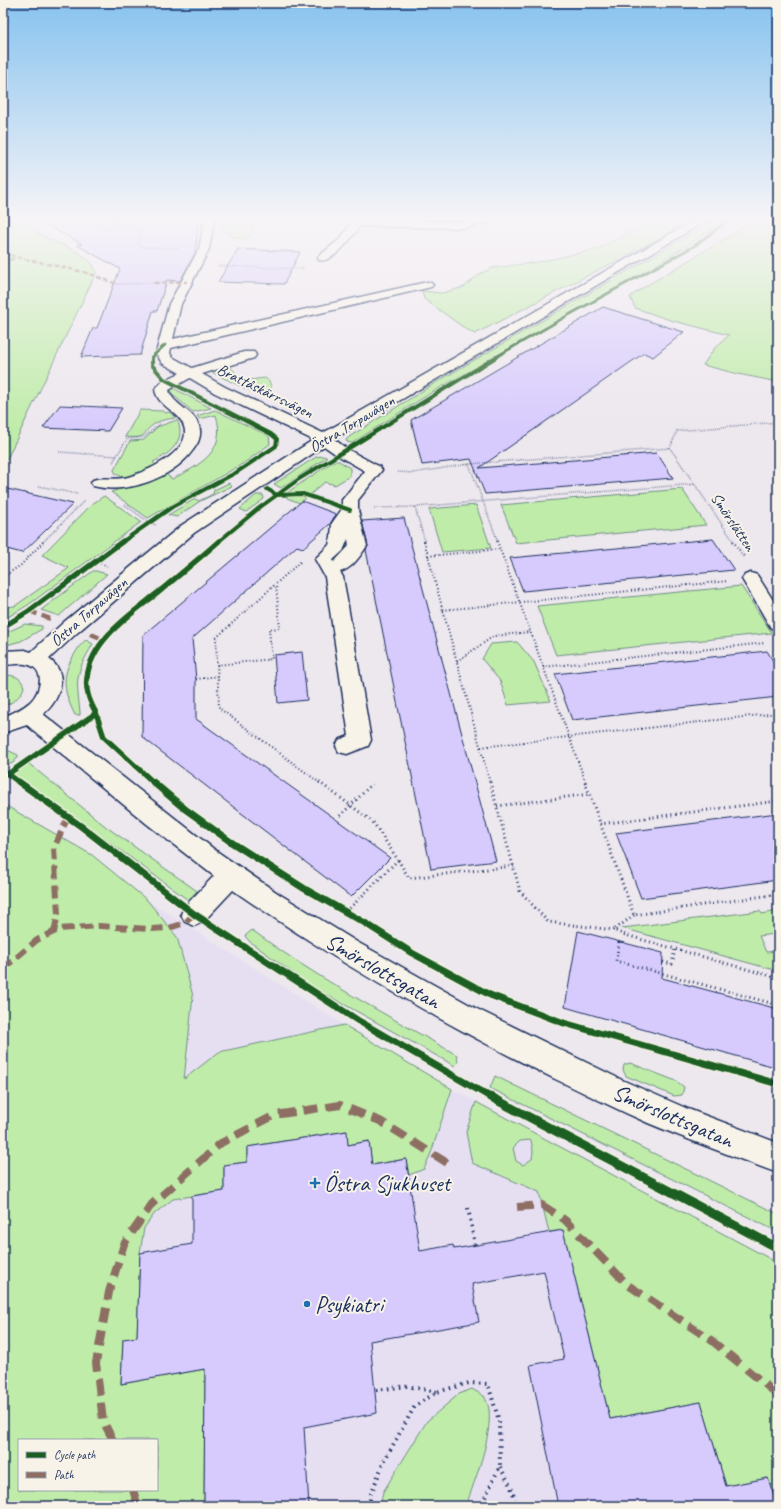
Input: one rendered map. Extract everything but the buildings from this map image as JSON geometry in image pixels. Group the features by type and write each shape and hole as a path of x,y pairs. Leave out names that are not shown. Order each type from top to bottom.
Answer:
{"street":[{"path":"184,287 175,304 165,345 416,287"},
{"name":"Östra Torpavägen","path":"35,660 76,622 188,529 324,439 589,287"},
{"name":"Brattåskärrsvägen","path":"165,345 163,353 167,360 220,390 324,439"},
{"path":"191,374 207,367 250,355"},
{"name":"Brattåskärrsvägen","path":"99,483 105,484 128,482 170,464 182,455 189,447 193,429 186,416 169,402 161,392 164,386 170,382 191,374"},
{"path":"324,439 342,452 374,470 350,500 350,510 340,523 340,537 332,562 360,740 347,746"},
{"path":"754,579 778,623"},
{"path":"3,658 16,657 35,660 43,665 49,672 52,680 51,689 47,698 29,715 3,725"},
{"name":"Smörslottsgatan","path":"29,715 152,816 231,875 364,960 488,1030 579,1075 674,1118 778,1158"},
{"path":"194,914 231,875"}],"path":[{"path":"374,470 413,473 469,464 670,448 677,431 778,422"},
{"path":"3,577 21,565 89,496 126,442"},
{"path":"59,452 117,456"},
{"path":"469,464 634,915"},
{"path":"350,510 415,507 695,484"},
{"path":"39,486 89,496"},
{"path":"415,507 520,891 548,922 614,930 622,934 778,978"},
{"path":"428,556 500,549"},
{"path":"332,562 301,561 216,638 219,708 373,822 409,878 514,866"},
{"path":"443,610 754,579"},
{"path":"217,665 272,659 269,629 280,628 276,584"},
{"path":"457,661 494,636 530,632"},
{"path":"543,667 770,643"},
{"path":"196,678 218,676"},
{"path":"481,747 778,713"},
{"path":"340,816 372,784"},
{"path":"497,806 590,794"},
{"path":"600,824 778,801"},
{"path":"346,912 398,860"},
{"path":"614,930 634,915 778,894"},
{"path":"619,942 616,961 778,1005"},
{"path":"663,962 672,964 675,949"},
{"path":"468,1208 475,1245"},
{"path":"369,1506 371,1494 384,1461 415,1406 437,1392 469,1383 488,1384 499,1421 500,1466 511,1487 517,1506"},
{"path":"376,1390 407,1386 437,1392"},
{"path":"481,1506 500,1466"}],"shaded area":[{"name":"Östra Sjukhuset","path":"3,804 92,855 147,900 344,1025 452,1089 778,1263 778,1506 3,1506"}],"green space":[{"path":"3,287 89,287 7,459 3,462"},
{"path":"462,287 565,287 475,334 424,299 422,291 442,293"},
{"path":"599,287 616,287 429,394 352,443 347,442 346,440 349,437 435,383"},
{"path":"644,287 778,287 778,382 703,365 714,349 729,335 670,320 635,308 630,297"},
{"path":"229,365 242,381 265,378 270,383 270,392 261,396 211,372"},
{"path":"171,388 211,408 193,412 172,394"},
{"path":"140,410 163,411 166,413 170,412 175,418 162,420 156,423 142,436 125,437"},
{"path":"215,410 269,436 270,444 244,463 148,518 111,492 133,485 163,472 172,479 202,462 215,447 218,438 218,428 216,415 200,419 197,416"},
{"path":"177,420 180,427 178,440 171,450 153,462 157,466 132,477 116,474 114,470 130,441 144,440 157,427"},
{"path":"316,457 327,457 281,488 274,484"},
{"path":"334,461 339,461 350,468 350,476 335,485 325,482 300,503 287,498 285,494"},
{"path":"229,483 232,486 200,501 177,517 168,515 195,499 199,501 213,494 214,490"},
{"path":"682,489 706,525 516,543 501,505"},
{"path":"256,495 263,495 264,499 246,512 240,509"},
{"path":"104,496 141,522 28,605 3,620 3,607 15,606 69,568 42,555 92,504"},
{"path":"476,505 491,548 442,552 429,509"},
{"path":"93,571 107,574 59,616 41,610"},
{"path":"741,586 772,633 556,655 537,606"},
{"path":"25,624 42,626 42,629 21,641 3,646 3,634"},
{"path":"86,640 93,644 83,662 78,676 80,715 75,715 66,692 65,678 70,663 79,647"},
{"path":"517,642 534,662 551,701 508,705 500,681 482,659 491,644"},
{"path":"3,675 10,675 19,678 24,687 21,694 16,699 3,706"},
{"path":"3,748 18,755 13,763 3,766"},
{"path":"28,763 105,826 197,891 188,900 81,822 15,777 14,773"},
{"path":"3,804 92,855 147,900 177,937 193,996 184,1079 219,1052 344,1025 452,1089 431,1153 424,1169 409,1175 406,1159 372,1165 369,1141 348,1145 346,1131 247,1147 247,1162 224,1165 224,1191 173,1199 155,1213 144,1228 140,1253 137,1337 123,1340 121,1384 205,1369 204,1506 3,1506"},
{"path":"760,911 762,914 777,911 778,914 778,940 775,934 759,936 766,952 778,951 778,971 622,928"},
{"path":"252,930 276,948 327,980 378,1011 457,1055 458,1063 455,1066 313,987 250,942 245,936"},
{"path":"630,1063 676,1081 684,1087 682,1095 674,1096 626,1076 623,1070 624,1065"},
{"path":"495,1076 778,1214 778,1232 490,1088"},
{"path":"476,1102 778,1263 778,1506 768,1478 726,1486 701,1402 610,1419 563,1230 549,1232 539,1192 472,1163 466,1132","holes":["531,1140 533,1151 532,1159 523,1165 516,1161 513,1148 520,1141"]},
{"path":"472,1389 484,1396 489,1408 489,1421 488,1433 482,1458 466,1506 380,1506 383,1492 427,1421 459,1394"}],"marked path":[{"path":"29,611 53,620"},
{"path":"91,634 105,640"},
{"path":"54,932 58,914 54,848 68,817"},
{"path":"3,969 44,935 60,929 99,926 150,929 169,928 185,923 194,914"},
{"path":"112,1439 103,1421 96,1363 109,1292 124,1244 152,1204 221,1143 275,1115 340,1105 380,1121 449,1164"},
{"path":"517,1207 542,1205 565,1220 628,1285 711,1340 778,1395"},
{"path":"133,1491 138,1506"}],"cycle path":[{"path":"8,774 96,713 90,701 87,689 87,678 89,668 94,657 107,637 259,508 299,479 467,374 619,287"},
{"path":"3,627 29,611 149,522 172,507 237,472 276,446 277,439 271,434 164,379 154,369 151,361 152,357 165,345"},
{"path":"267,489 277,495 303,494 350,510"},
{"path":"96,713 104,737 185,809 231,842 305,889 365,923 412,953 490,995 564,1023 778,1084"},
{"path":"4,773 8,774 82,827 194,914 357,1020 500,1102 778,1248"}],"place":[{"name":"Östra Sjukhuset","path":"315,1183"},
{"name":"Psykiatri","path":"307,1304"}]}
